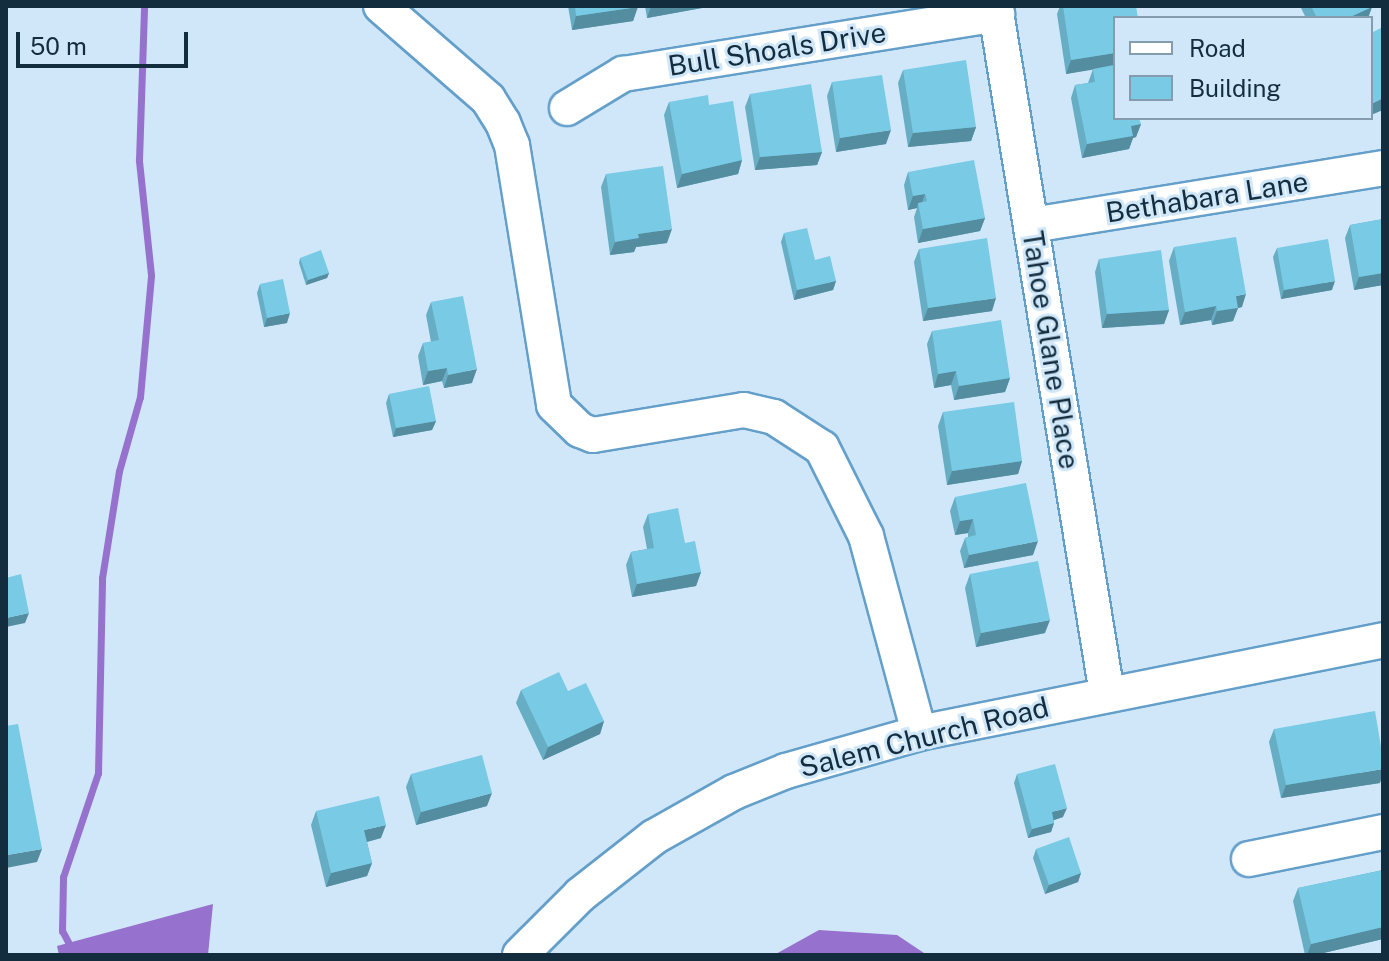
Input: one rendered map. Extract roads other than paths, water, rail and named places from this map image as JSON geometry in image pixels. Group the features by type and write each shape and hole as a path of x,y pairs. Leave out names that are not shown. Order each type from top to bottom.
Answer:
{"street":[{"path":"381,6 488,99 503,123 512,145 554,405 580,430 593,435 744,410 774,417 822,448 866,536 919,733"},
{"name":"Bull Shoals Drive","path":"567,108 623,74 996,10"},
{"name":"Tahoe Glane Place","path":"996,10 1107,694"},
{"name":"Bethabara Lane","path":"1032,225 1383,168"},
{"name":"Salem Church Road","path":"520,955 614,867 700,810 786,771 919,733 1383,640"},
{"path":"1249,859 1383,832"}],"waterway":[{"path":"75,955 62,931 63,877 98,773 102,578 119,471 140,397 151,275 139,160 144,6"}]}
